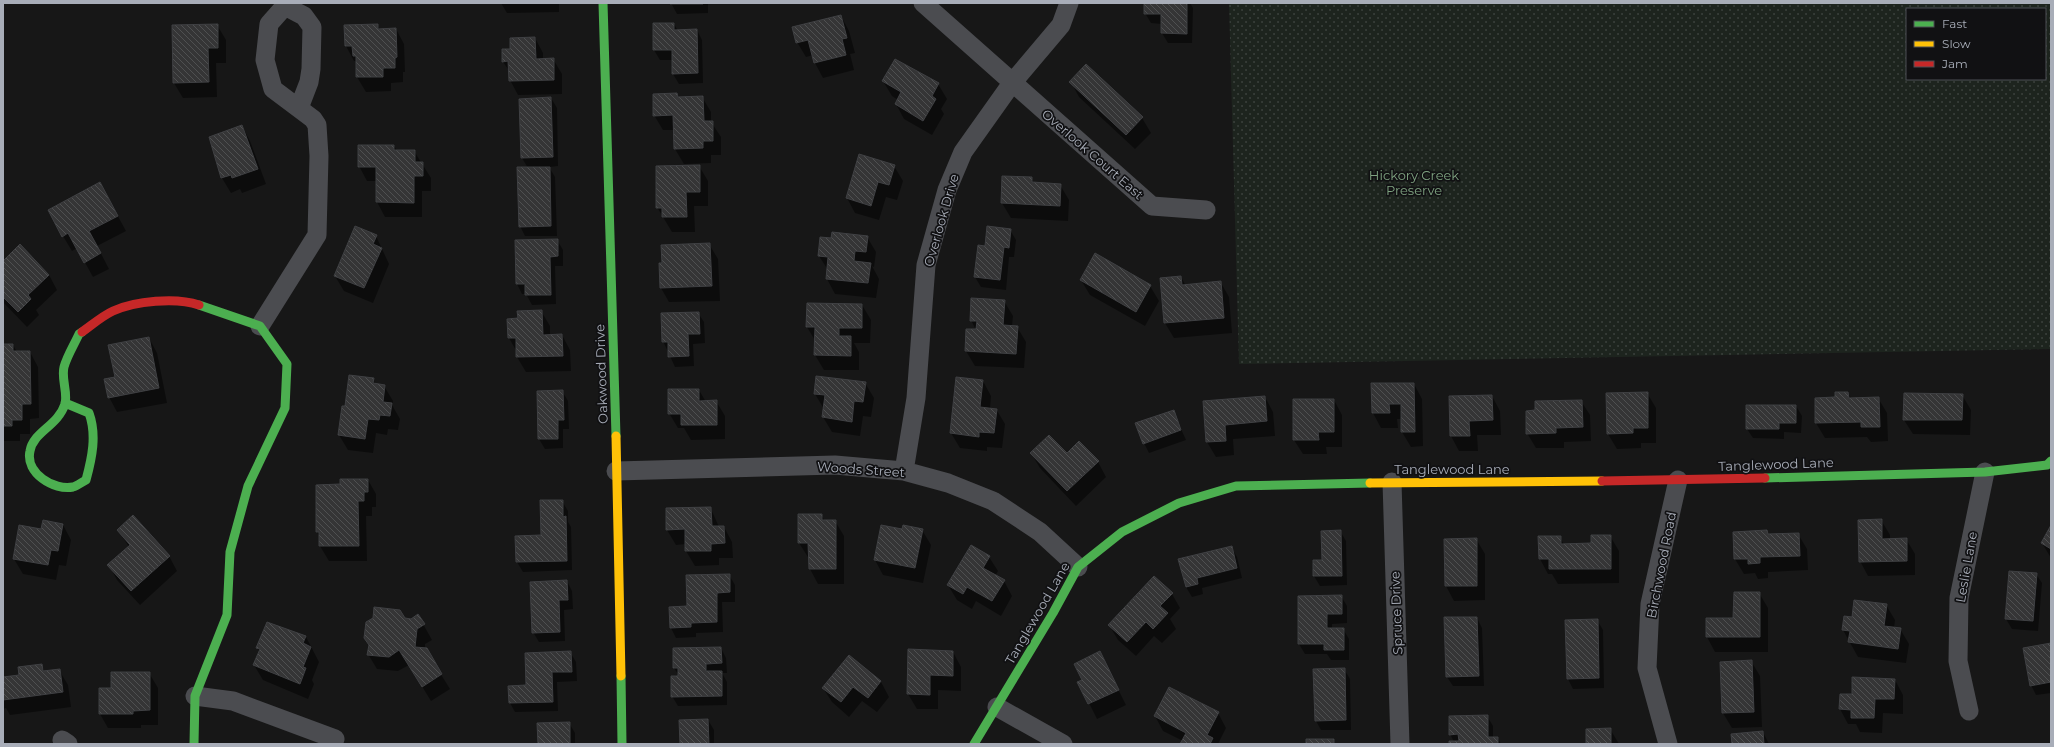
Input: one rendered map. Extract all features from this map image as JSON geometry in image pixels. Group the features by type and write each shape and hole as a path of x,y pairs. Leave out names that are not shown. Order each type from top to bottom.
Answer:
{"street":[{"name":"Oakwood Drive","path":"603,3 622,744"},
{"name":"Overlook Court East","path":"923,3 1152,206 1206,210"},
{"name":"Overlook Drive","path":"904,471 916,398 926,265 943,205 963,152 1012,83 1061,25 1068,3"},
{"path":"260,326 317,235 319,156 317,126 313,118 299,108 273,89 265,60 269,24 285,4 304,16 312,27 311,69 309,82 299,108"},
{"path":"65,403 88,413 93,422 89,468 86,480 73,487 57,487 42,479 32,466 29,453 33,441 57,420 65,403 64,368 79,334 113,311 151,301 191,302 260,326 287,364 284,408 248,486 230,552 227,616 195,696 194,744"},
{"name":"Tanglewood Lane","path":"974,744 1078,567 1122,532 1173,506 1236,486 1392,482 1678,480 1984,472 2047,465 2051,461"},
{"name":"Woods Street","path":"616,471 835,465 904,471 948,483 993,501 1040,532 1078,567"},
{"name":"Leslie Lane","path":"1969,711 1958,661 1959,598 1984,472"},
{"name":"Birchwood Road","path":"1668,744 1647,668 1650,604 1678,480"},
{"name":"Spruce Drive","path":"1392,482 1400,744"},
{"path":"195,696 233,701 335,739"},
{"path":"997,707 1063,744"}],"green space":[{"name":"Hickory Creek Preserve","path":"1229,3 2051,3 2051,349 1239,364"}],"building":[{"path":"703,3 703,4 670,4"},
{"path":"1144,3 1187,3 1187,34 1161,33 1161,14 1144,14"},
{"path":"841,15 847,38 842,39 846,55 814,63 808,40 796,43 792,27"},
{"path":"653,23 674,23 674,30 697,29 698,73 672,74 672,50 653,50"},
{"path":"218,24 218,48 208,48 209,82 173,83 172,25"},
{"path":"378,24 378,29 396,28 397,57 395,58 395,68 383,68 383,77 356,77 356,56 353,56 352,46 345,46 344,25"},
{"path":"535,37 536,59 554,58 554,80 509,81 508,61 502,62 502,49 510,49 510,38"},
{"path":"895,59 939,83 932,96 936,99 923,121 895,104 901,92 882,81"},
{"path":"1086,64 1143,117 1126,135 1069,82"},
{"path":"677,93 678,97 703,96 704,121 713,121 713,141 703,141 703,148 674,149 673,115 653,116 653,94"},
{"path":"551,97 553,157 521,158 519,99"},
{"path":"242,125 258,169 232,178 231,175 221,178 209,137"},
{"path":"358,145 394,145 394,150 415,150 415,162 423,162 423,176 414,176 414,203 376,202 376,167 358,167"},
{"path":"859,154 895,165 889,185 878,182 871,206 846,198"},
{"path":"700,165 700,192 686,192 687,217 662,217 662,208 656,208 656,166"},
{"path":"517,167 550,167 551,226 519,227"},
{"path":"1002,176 1032,177 1032,182 1061,184 1060,206 1001,203"},
{"path":"100,182 118,216 89,231 101,253 84,263 68,233 62,237 48,210"},
{"path":"355,226 377,235 373,244 382,248 364,288 334,276"},
{"path":"987,226 1011,229 1009,248 1004,247 1000,280 974,277 978,245 985,246"},
{"path":"832,232 868,236 866,252 855,251 854,261 871,263 868,283 826,279 828,257 818,256 820,237 831,238"},
{"path":"558,239 558,256 550,257 551,295 525,295 525,284 516,284 515,240"},
{"path":"710,243 712,286 660,288 659,263 662,263 661,245"},
{"path":"20,244 49,275 28,295 31,299 18,312 3,297 3,261"},
{"path":"1095,253 1151,285 1136,312 1080,280"},
{"path":"1181,276 1182,285 1221,281 1224,318 1164,323 1160,278"},
{"path":"971,298 1005,300 1003,325 1018,326 1016,354 965,351 966,329 976,329 977,321 970,321"},
{"path":"807,303 862,304 862,328 839,328 839,336 851,336 851,356 814,355 815,327 806,327"},
{"path":"542,310 543,335 562,334 563,356 516,357 516,338 508,338 507,319 518,318 517,311"},
{"path":"699,312 700,334 688,334 689,356 668,357 668,342 662,342 661,313"},
{"path":"149,337 159,388 108,398 104,379 115,377 108,345"},
{"path":"3,344 13,344 13,351 30,351 31,404 22,404 22,420 12,420 12,426 3,426"},
{"path":"349,375 374,378 373,383 385,385 383,402 392,403 390,416 380,415 379,420 368,419 365,439 338,435 342,406 345,406"},
{"path":"816,376 866,382 863,402 854,401 852,422 822,417 825,395 814,394"},
{"path":"956,377 983,380 980,407 997,409 994,433 979,432 979,437 950,433"},
{"path":"1371,383 1414,383 1415,432 1401,432 1401,404 1389,404 1390,413 1372,413"},
{"path":"668,389 699,389 699,401 717,400 717,425 681,425 681,414 668,414"},
{"path":"563,390 564,420 558,420 558,439 538,439 537,391"},
{"path":"1648,392 1648,428 1633,428 1633,433 1607,434 1606,393"},
{"path":"1835,392 1848,392 1849,398 1879,397 1880,427 1861,427 1861,422 1815,423 1815,398 1835,397"},
{"path":"1904,393 1963,394 1962,420 1903,420"},
{"path":"1492,395 1493,420 1469,421 1470,436 1450,436 1449,396"},
{"path":"1265,396 1267,421 1225,425 1226,441 1206,442 1203,401"},
{"path":"1293,399 1334,399 1334,432 1318,432 1319,440 1293,440"},
{"path":"1582,400 1583,427 1556,428 1556,433 1526,434 1526,411 1535,410 1535,401"},
{"path":"1746,405 1796,405 1796,423 1779,423 1779,429 1746,429"},
{"path":"1174,410 1181,430 1143,444 1135,423"},
{"path":"1049,435 1067,453 1079,441 1099,461 1067,491 1030,453"},
{"path":"340,479 368,479 368,492 364,492 364,501 358,501 359,546 319,546 319,532 316,532 316,485 340,484"},
{"path":"540,500 563,500 563,517 566,516 567,561 516,562 515,536 541,535"},
{"path":"711,507 712,526 724,526 725,543 711,544 711,551 685,551 685,529 666,530 666,508"},
{"path":"798,514 822,514 822,520 836,520 836,569 809,569 808,543 798,543"},
{"path":"133,515 170,556 131,591 107,565 130,545 117,530"},
{"path":"1882,519 1882,539 1907,538 1907,561 1859,562 1858,520"},
{"path":"43,520 63,524 58,551 51,550 48,565 13,559 19,525 41,529"},
{"path":"881,525 902,529 903,525 923,529 915,568 874,560"},
{"path":"2051,525 2051,549 2041,543"},
{"path":"1341,530 1342,576 1313,576 1313,560 1322,560 1321,531"},
{"path":"1767,530 1768,534 1799,533 1800,556 1760,557 1760,563 1748,564 1748,559 1734,559 1733,532"},
{"path":"1591,535 1611,535 1611,569 1549,569 1549,559 1539,559 1538,536 1561,536 1561,544 1591,543"},
{"path":"1477,538 1477,586 1445,586 1444,539"},
{"path":"971,545 990,556 983,568 1005,580 992,601 967,587 963,594 947,585"},
{"path":"1232,546 1237,568 1197,578 1198,584 1186,587 1178,559"},
{"path":"2009,571 2037,573 2033,621 2005,619"},
{"path":"730,574 730,592 717,593 717,622 691,623 691,627 670,628 669,607 687,606 686,575"},
{"path":"1154,576 1173,593 1160,606 1168,613 1153,629 1146,622 1127,642 1108,625"},
{"path":"567,580 568,600 559,600 560,632 532,633 530,582"},
{"path":"1734,592 1760,592 1760,637 1706,637 1706,618 1733,618"},
{"path":"1342,595 1342,614 1327,614 1327,628 1344,628 1344,650 1324,650 1324,644 1298,644 1298,596"},
{"path":"1854,600 1887,604 1884,626 1901,628 1898,649 1848,642 1850,631 1842,630 1844,616 1852,617"},
{"path":"374,607 400,610 405,618 411,619 418,614 425,624 417,629 415,647 427,648 442,674 422,687 399,650 389,657 367,655 369,645 364,638 366,622 373,618"},
{"path":"1444,617 1477,617 1479,676 1446,677"},
{"path":"1598,619 1599,678 1567,679 1565,620"},
{"path":"267,622 306,636 303,643 311,647 303,667 306,668 300,684 253,665 260,649 256,648"},
{"path":"2051,643 2051,682 2030,686 2023,648"},
{"path":"721,647 722,663 706,664 706,671 722,671 722,696 671,697 671,676 678,676 678,668 673,668 673,648"},
{"path":"908,649 953,651 953,676 930,675 930,695 907,694"},
{"path":"571,651 572,672 552,672 553,702 509,703 508,686 526,685 525,653"},
{"path":"1100,651 1119,690 1088,704 1077,682 1082,680 1074,664"},
{"path":"849,655 881,681 868,698 853,687 841,702 822,688"},
{"path":"1752,660 1754,712 1722,713 1720,662"},
{"path":"42,664 43,671 60,669 63,692 3,700 3,677 19,675 18,667"},
{"path":"1345,668 1346,720 1315,721 1313,669"},
{"path":"111,672 150,672 150,710 133,711 133,714 99,714 99,688 111,688"},
{"path":"1852,677 1895,679 1894,699 1875,699 1874,718 1851,718 1851,710 1839,709 1840,694 1852,694"},
{"path":"1169,687 1219,712 1207,735 1213,738 1210,744 1180,744 1186,733 1154,716"},
{"path":"1488,715 1488,737 1498,737 1498,744 1449,744 1449,741 1459,741 1458,734 1449,735 1449,716"},
{"path":"708,719 709,744 680,744 679,720"},
{"path":"570,722 570,744 538,744 537,723"},
{"path":"1611,728 1611,744 1586,744 1586,729"},
{"path":"1763,731 1764,744 1732,744 1731,734"},
{"path":"1306,739 1334,739 1334,744 1306,744"}],"traffic: fast":[{"path":"603,3 616,436"},
{"path":"194,744 195,696 227,615 230,552 248,486 285,408 287,364 260,326 199,305"},
{"path":"65,403 89,413 93,430 92,455 86,480 73,487 65,488 42,479 36,473 30,459 30,451 32,444 36,439 62,412 66,399 63,376 64,367 79,334 82,332"},
{"path":"1765,478 1985,472 2047,465 2051,461"},
{"path":"974,744 1053,613 1078,567 1122,532 1179,503 1236,486 1370,483"},
{"path":"621,676 622,744"}],"traffic: slow":[{"path":"616,436 621,676"},
{"path":"1370,483 1602,481"}],"traffic: jam":[{"path":"82,332 109,313 132,305 156,301 179,301 199,305"},
{"path":"1602,481 1765,478"}]}
